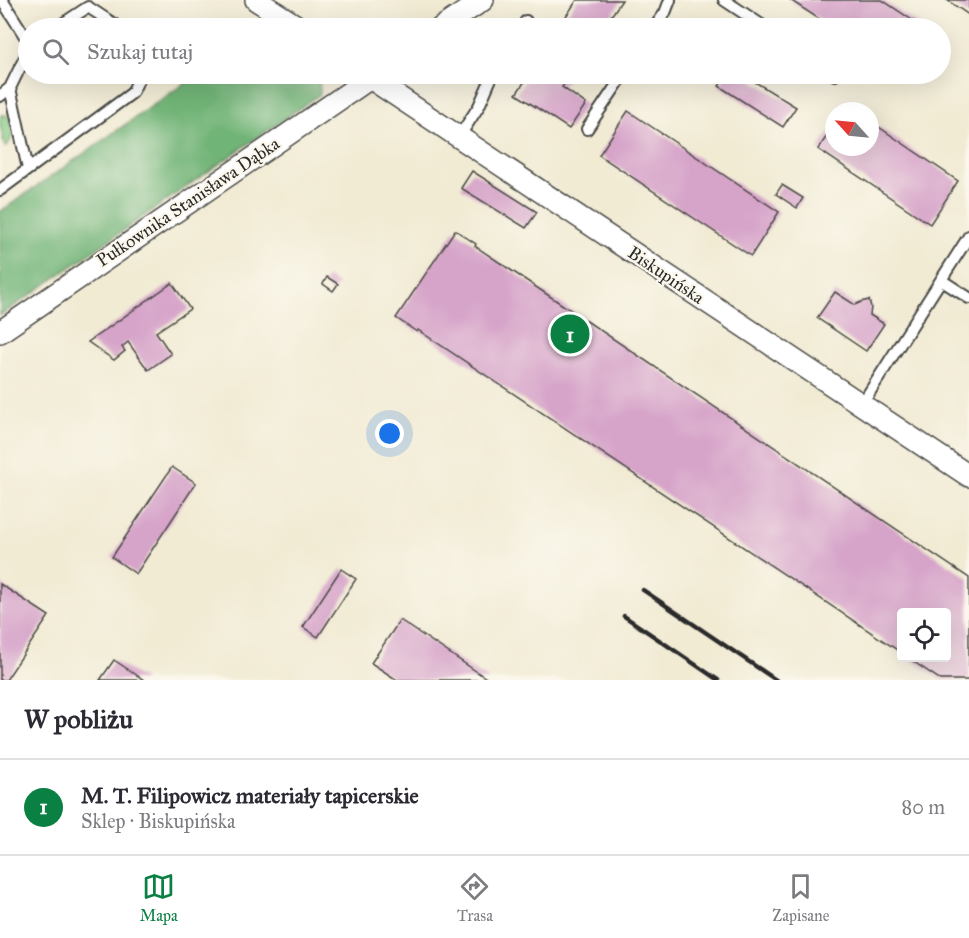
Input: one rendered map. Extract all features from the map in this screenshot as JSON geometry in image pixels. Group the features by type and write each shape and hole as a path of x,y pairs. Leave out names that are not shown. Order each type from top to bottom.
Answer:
{"street":[{"path":"256,0 284,18"},
{"path":"456,18 483,0"},
{"name":"Pułkownika Stanisława Dąbka","path":"0,332 357,84"},
{"name":"Biskupińska","path":"383,84 969,476"}],"lane":[{"path":"661,18 670,0"},
{"path":"724,0 751,18"},
{"path":"71,18 88,7 105,18"},
{"path":"3,8 18,28"},
{"path":"0,96 10,88 18,72"},
{"path":"0,190 132,93 136,84"},
{"path":"459,137 479,106 489,84"},
{"path":"586,129 617,84"},
{"path":"10,88 28,169"},
{"path":"862,405 969,236"},
{"path":"941,280 969,298"}],"green space":[{"path":"184,84 320,84 320,94 0,316 0,212"},
{"path":"1,115 9,117 11,129 10,141 5,147 0,124"}],"building":[{"path":"577,0 622,0 610,18 565,18"},
{"path":"790,0 882,0 909,18 818,18"},
{"path":"947,0 969,0 969,15"},
{"path":"523,84 564,84 562,87 586,104 569,129 516,94"},
{"path":"720,84 758,84 796,107 783,127 719,86"},
{"path":"628,111 779,212 751,256 599,155"},
{"path":"879,127 958,181 930,224 828,156 879,156"},
{"path":"825,139 825,154 818,149"},
{"path":"472,171 537,212 526,228 461,188"},
{"path":"782,185 803,198 797,208 776,194"},
{"path":"455,230 476,244 475,246 969,578 969,680 941,680 914,662 951,662 951,608 897,608 897,650 418,330 417,332 396,318"},
{"path":"327,277 338,284 333,291 323,284"},
{"path":"172,283 190,309 156,332 171,354 148,370 128,342 122,347 125,351 114,360 88,342"},
{"path":"835,292 855,305 869,300 870,315 884,324 866,351 817,318"},
{"path":"172,467 196,483 136,574 112,557"},
{"path":"341,569 356,579 318,637 303,627"},
{"path":"0,584 49,616 6,680 0,680"},
{"path":"400,620 489,680 397,680 371,663"},
{"path":"114,660 144,680 100,680"}],"railway":[{"path":"643,590 776,680"},
{"path":"624,616 718,680"}],"place":[{"name":"M. T. Filipowicz materiały tapicerskie","path":"570,334"}]}
